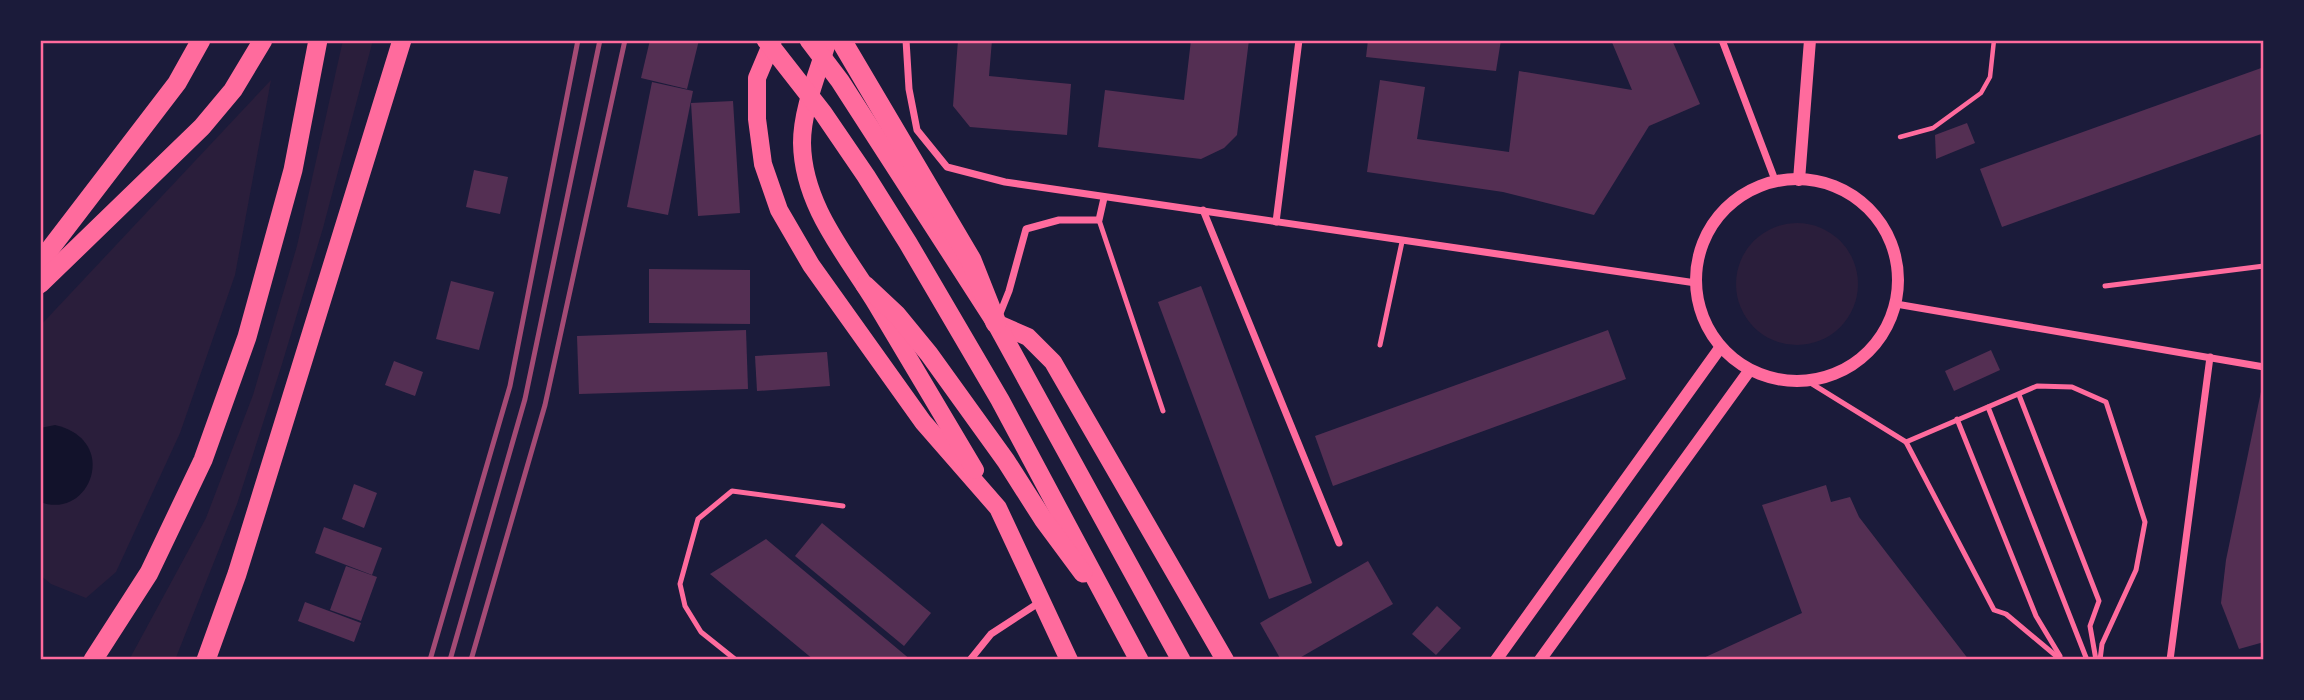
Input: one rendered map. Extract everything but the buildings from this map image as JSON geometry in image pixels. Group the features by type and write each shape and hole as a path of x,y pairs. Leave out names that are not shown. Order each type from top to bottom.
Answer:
{"highway":[{"path":"40,262 177,83 201,40"},
{"path":"40,284 202,127 233,90 264,40"},
{"path":"93,660 149,573 207,448 247,337 289,183 318,40"},
{"path":"206,660 237,574 402,40"},
{"path":"766,40 823,113 866,176 1000,400 1139,660"},
{"path":"809,40 839,81 996,323 1181,660"},
{"path":"841,40 971,260 996,323"},
{"path":"864,285 897,315 929,354 1006,461 1071,559 1113,609"}],"main road":[{"path":"773,40 757,78 757,119 763,164 779,210 811,265 923,422 998,508"},
{"path":"828,40 806,110 802,142 806,175 817,207 832,237 864,285 998,508 1068,659"},
{"path":"996,323 1028,337 1053,362 1225,660"}],"street":[{"path":"906,40 909,89 917,130 947,166 1005,182 1104,198 1203,210 1402,242 1696,283"},
{"path":"1276,222 1299,40"},
{"path":"1722,40 1775,180"},
{"path":"1799,180 1810,40"},
{"path":"1775,180 1799,180 1817,180 1851,194 1878,218 1893,248 1899,283 1896,304 1883,336 1853,366 1809,382 1783,382 1749,371 1720,348 1702,317 1695,291 1698,256 1706,233 1727,205 1742,194 1775,180"},
{"path":"996,323 1009,291 1026,229 1059,220 1099,220 1104,198"},
{"path":"1203,210 1339,543"},
{"path":"1896,304 2264,367"},
{"path":"1496,660 1720,348"},
{"path":"2171,660 2210,357"},
{"path":"1541,660 1749,371"},
{"path":"970,660 991,634 1041,601"}],"lane":[{"path":"1099,220 1163,411"},
{"path":"1380,345 1402,242"},
{"path":"2105,286 2264,266"},
{"path":"1809,382 1906,442 1994,610 2006,614 2062,660"},
{"path":"1906,442 2037,386 2071,387 2106,402 2145,522 2136,570 2102,644 2098,660"},
{"path":"2019,395 2099,601 2090,626 2098,660"},
{"path":"1988,407 2087,660"},
{"path":"1957,419 2042,629 2062,660"},
{"path":"736,660 701,632 685,606 680,584 698,519 732,491 843,506"}],"path":[{"path":"1900,137 1933,128 1981,93 1990,77 1994,40"}],"shaded area":[{"path":"343,40 373,40 323,228 237,504 175,660 129,660 206,518 253,395 297,246"},
{"path":"271,80 235,275 180,433 116,572 86,598 51,584 40,575 40,326"},
{"path":"1797,223 1820,228 1840,241 1853,261 1858,284 1853,307 1840,327 1820,340 1797,345 1774,340 1754,327 1741,307 1736,284 1741,261 1754,241 1774,228"},
{"path":"55,425 75,433 88,446 92,461 91,476 84,490 73,500 58,505 40,502 40,428"}],"railway":[{"path":"430,660 510,386 578,40"},
{"path":"450,660 525,399 600,40"},
{"path":"471,660 545,405 625,40"}]}
